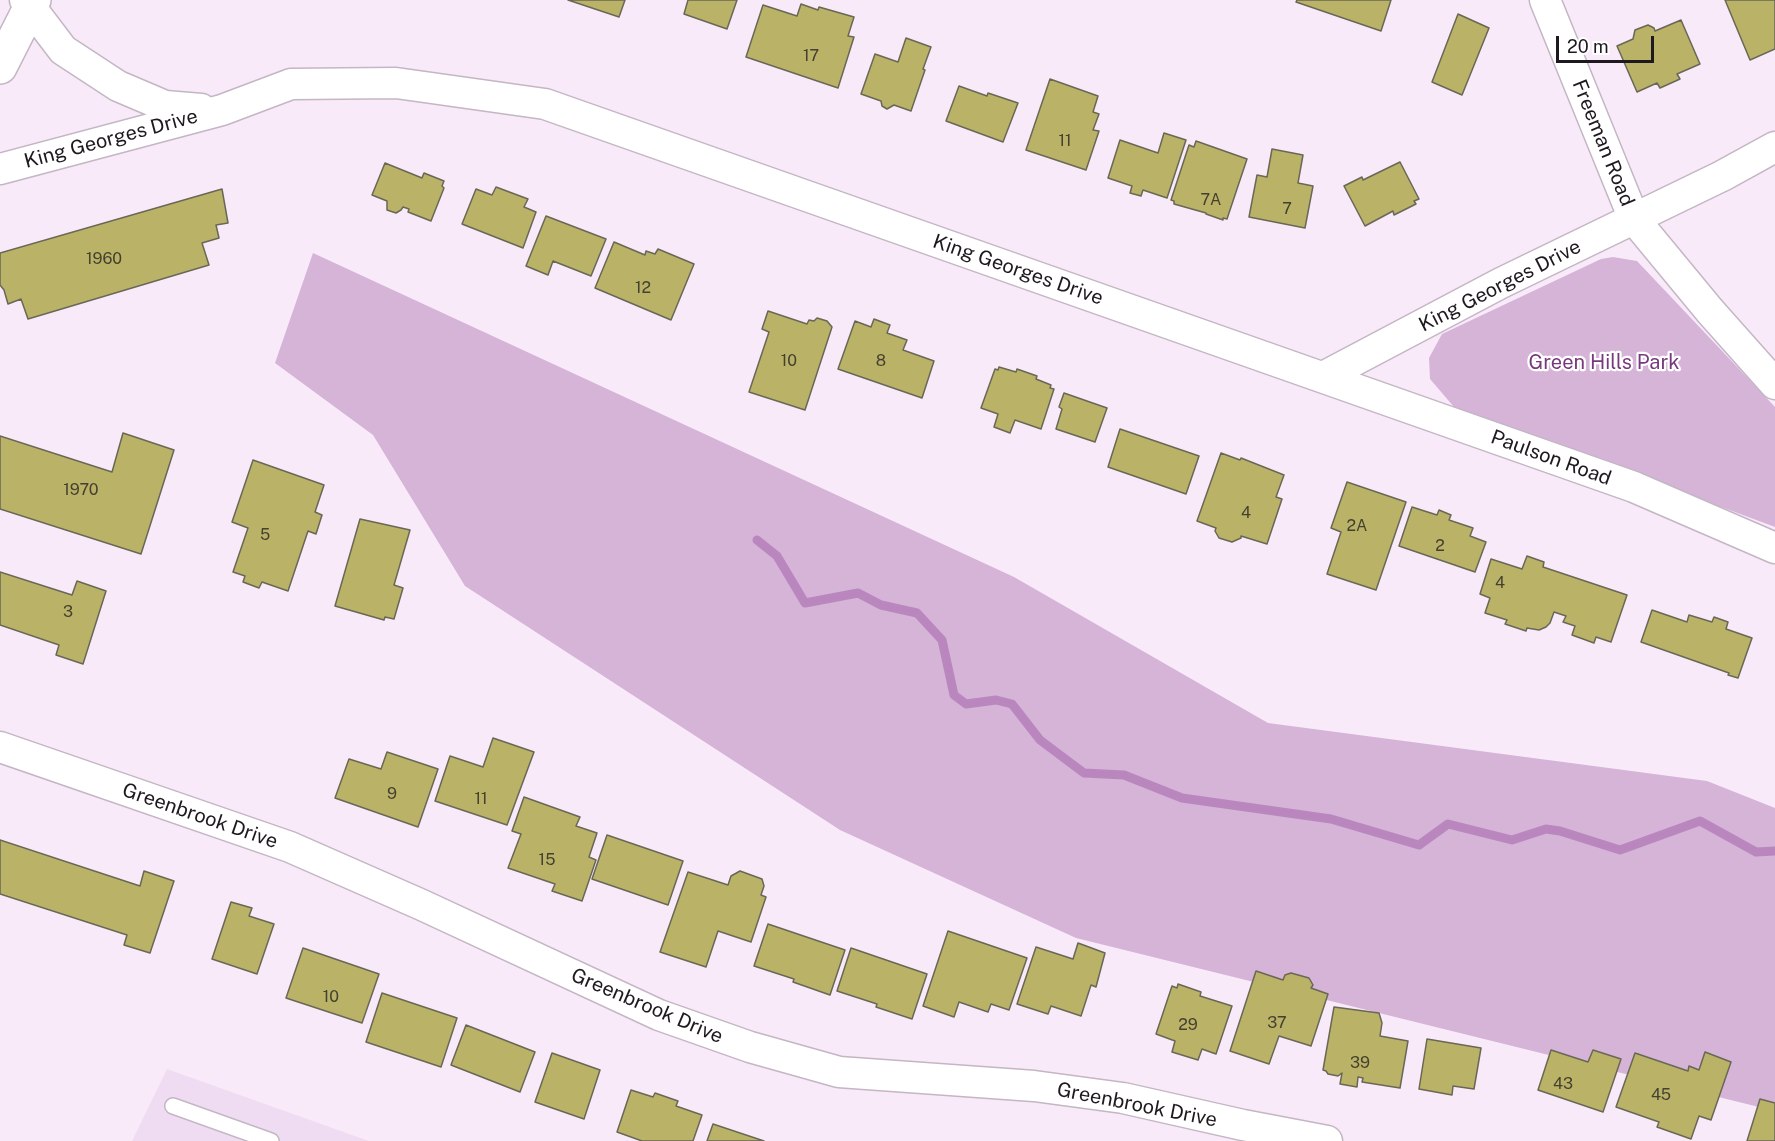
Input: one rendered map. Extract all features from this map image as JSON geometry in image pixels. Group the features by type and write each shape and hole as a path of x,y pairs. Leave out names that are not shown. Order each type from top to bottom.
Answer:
{"main road":[{"path":"0,67 30,2"}],"street":[{"name":"Freeman Road","path":"1545,0 1634,219"},
{"name":"King Georges Drive","path":"30,2 63,50 118,86 165,106 222,110"},
{"name":"King Georges Drive","path":"0,169 222,110 291,84 396,83 545,104 1323,377 1501,283 1722,176 1775,147"},
{"path":"1634,219 1710,312 1775,384"},
{"name":"Paulson Road","path":"1323,377 1634,488 1775,548"},
{"name":"Greenbrook Drive","path":"0,747 290,847 422,905 659,1015 750,1047 839,1072 1034,1086 1123,1098 1328,1141"}],"lane":[{"path":"173,1106 271,1141"}],"shaded area":[{"path":"167,1069 369,1141 132,1141"}],"green space":[{"path":"313,253 1014,577 1268,723 1707,781 1775,808 1775,1111 1076,938 840,830 465,586 373,435 275,363"},
{"name":"Green Hills Park","path":"1613,257 1637,261 1775,407 1775,527 1454,407 1430,379 1429,358 1442,334 1601,259"}],"building":[{"path":"568,0 625,0 619,17"},
{"path":"688,0 737,0 727,29 684,14"},
{"path":"1297,0 1391,0 1381,31 1296,2"},
{"path":"1725,0 1775,0 1775,49 1750,60"},
{"path":"801,4 854,17 848,36 854,37 838,88 746,57 763,5 797,16"},
{"path":"1458,14 1489,28 1462,95 1432,82"},
{"path":"1681,20 1700,64 1677,74 1680,79 1660,88 1657,83 1637,92 1617,46 1633,39 1635,30 1648,25 1655,31"},
{"path":"906,38 931,47 923,69 925,70 911,111 894,105 887,109 882,106 881,101 861,94 875,54 898,62"},
{"path":"1050,79 1098,96 1093,112 1099,114 1093,130 1099,131 1086,170 1026,150"},
{"path":"959,86 987,96 988,93 1018,103 1003,142 946,121"},
{"path":"1164,133 1186,140 1167,198 1143,190 1141,196 1130,193 1132,186 1108,178 1120,140 1158,153"},
{"path":"1196,141 1247,159 1227,219 1223,218 1223,220 1174,204 1171,200 1189,145 1194,147"},
{"path":"1272,149 1303,155 1298,183 1313,186 1305,228 1249,217 1257,175 1267,177"},
{"path":"1400,162 1419,199 1414,201 1416,204 1394,215 1393,211 1365,226 1344,186 1362,177 1363,180"},
{"path":"385,163 422,178 424,173 444,181 442,186 444,188 431,221 408,212 409,209 403,207 396,213 387,210 387,201 372,195"},
{"path":"496,187 528,199 524,207 536,212 523,248 462,224 476,189 492,195"},
{"path":"222,189 228,223 216,225 219,238 202,243 209,265 28,319 21,299 8,304 0,285 0,253"},
{"path":"546,216 606,239 591,276 553,261 548,275 526,266"},
{"path":"614,242 645,255 646,251 655,254 658,249 694,264 671,320 595,288"},
{"path":"768,311 807,324 809,320 814,321 817,318 827,321 832,327 805,410 749,392 769,332 762,329"},
{"path":"874,319 890,325 887,333 907,340 903,350 934,361 922,398 838,369 855,321 871,327"},
{"path":"999,367 1016,372 1017,369 1037,376 1036,379 1051,385 1050,388 1054,389 1041,429 1015,420 1010,433 994,427 998,414 981,408 995,369 998,370"},
{"path":"1064,393 1107,408 1095,442 1056,429 1062,409 1059,407"},
{"path":"1120,429 1199,456 1186,494 1108,467"},
{"path":"123,433 174,450 141,554 0,509 0,436 112,472"},
{"path":"1221,453 1240,460 1241,458 1284,475 1276,497 1282,499 1267,544 1241,536 1232,542 1219,538 1215,531 1216,528 1197,521"},
{"path":"253,460 324,485 315,512 322,515 316,534 308,531 288,591 262,582 259,588 243,582 245,576 233,572 248,528 232,522"},
{"path":"1347,482 1406,502 1376,590 1327,574 1341,532 1331,528"},
{"path":"1412,507 1437,515 1439,510 1451,515 1449,520 1473,528 1470,536 1486,542 1475,572 1399,546"},
{"path":"360,519 410,530 394,585 403,588 394,619 385,617 384,620 335,606"},
{"path":"1527,556 1544,562 1543,567 1627,595 1611,642 1596,637 1594,643 1572,635 1575,626 1563,622 1566,616 1554,612 1546,627 1539,630 1527,628 1526,631 1505,624 1507,620 1485,613 1490,598 1480,594 1491,559 1522,569"},
{"path":"0,572 72,595 77,581 106,591 83,664 56,655 59,645 0,625"},
{"path":"1652,610 1687,622 1689,615 1712,622 1714,617 1728,622 1726,629 1752,638 1738,678 1641,642"},
{"path":"493,738 534,752 507,825 435,801 450,756 483,767"},
{"path":"387,752 438,769 418,827 335,798 349,759 381,769"},
{"path":"524,797 580,817 576,826 597,833 589,857 596,860 582,901 552,891 555,884 508,868 521,834 512,831"},
{"path":"607,835 683,861 668,905 592,879"},
{"path":"0,840 140,886 144,871 174,881 150,953 124,945 127,935 0,894"},
{"path":"740,871 762,879 764,886 761,895 766,897 751,942 718,931 706,967 660,952 688,872 728,885 731,876"},
{"path":"231,902 252,908 249,916 274,924 257,974 212,959"},
{"path":"768,924 845,950 830,995 793,982 794,979 754,966"},
{"path":"948,931 1027,958 1009,1010 991,1004 988,1012 959,1002 954,1017 923,1006"},
{"path":"1078,943 1105,953 1096,987 1091,985 1081,1016 1051,1006 1048,1014 1017,1004 1036,947 1073,959"},
{"path":"303,948 379,974 362,1023 286,998"},
{"path":"851,948 927,974 912,1019 876,1007 877,1004 837,991"},
{"path":"1256,971 1283,980 1285,975 1291,973 1309,978 1313,985 1311,988 1328,994 1311,1046 1279,1036 1269,1064 1230,1051"},
{"path":"1178,984 1201,992 1200,996 1232,1006 1216,1054 1202,1049 1198,1060 1172,1052 1175,1041 1156,1034 1172,986 1177,988"},
{"path":"382,993 457,1018 441,1067 366,1042"},
{"path":"1334,1007 1379,1013 1382,1023 1380,1036 1408,1041 1400,1088 1362,1082 1363,1078 1358,1077 1357,1087 1340,1084 1342,1073 1338,1076 1328,1074 1323,1070"},
{"path":"466,1025 535,1052 520,1092 451,1065"},
{"path":"1427,1039 1481,1048 1474,1089 1453,1086 1452,1095 1419,1089"},
{"path":"1551,1050 1588,1062 1593,1050 1621,1059 1603,1112 1538,1090"},
{"path":"1705,1052 1731,1062 1711,1120 1699,1116 1691,1139 1657,1127 1659,1122 1616,1107 1635,1053 1688,1071 1689,1066 1699,1070"},
{"path":"552,1053 600,1070 584,1119 535,1102"},
{"path":"631,1090 653,1097 655,1093 678,1101 676,1106 702,1115 693,1141 642,1141 617,1132"},
{"path":"1760,1099 1775,1103 1775,1141 1747,1141"},
{"path":"713,1124 764,1141 707,1141"}],"waterway":[{"path":"757,540 777,556 805,603 858,593 881,605 917,613 942,640 954,695 966,704 996,700 1012,704 1040,740 1084,773 1124,775 1182,798 1331,819 1419,845 1448,824 1512,840 1546,829 1560,831 1620,850 1700,821 1756,852 1775,851"}]}
